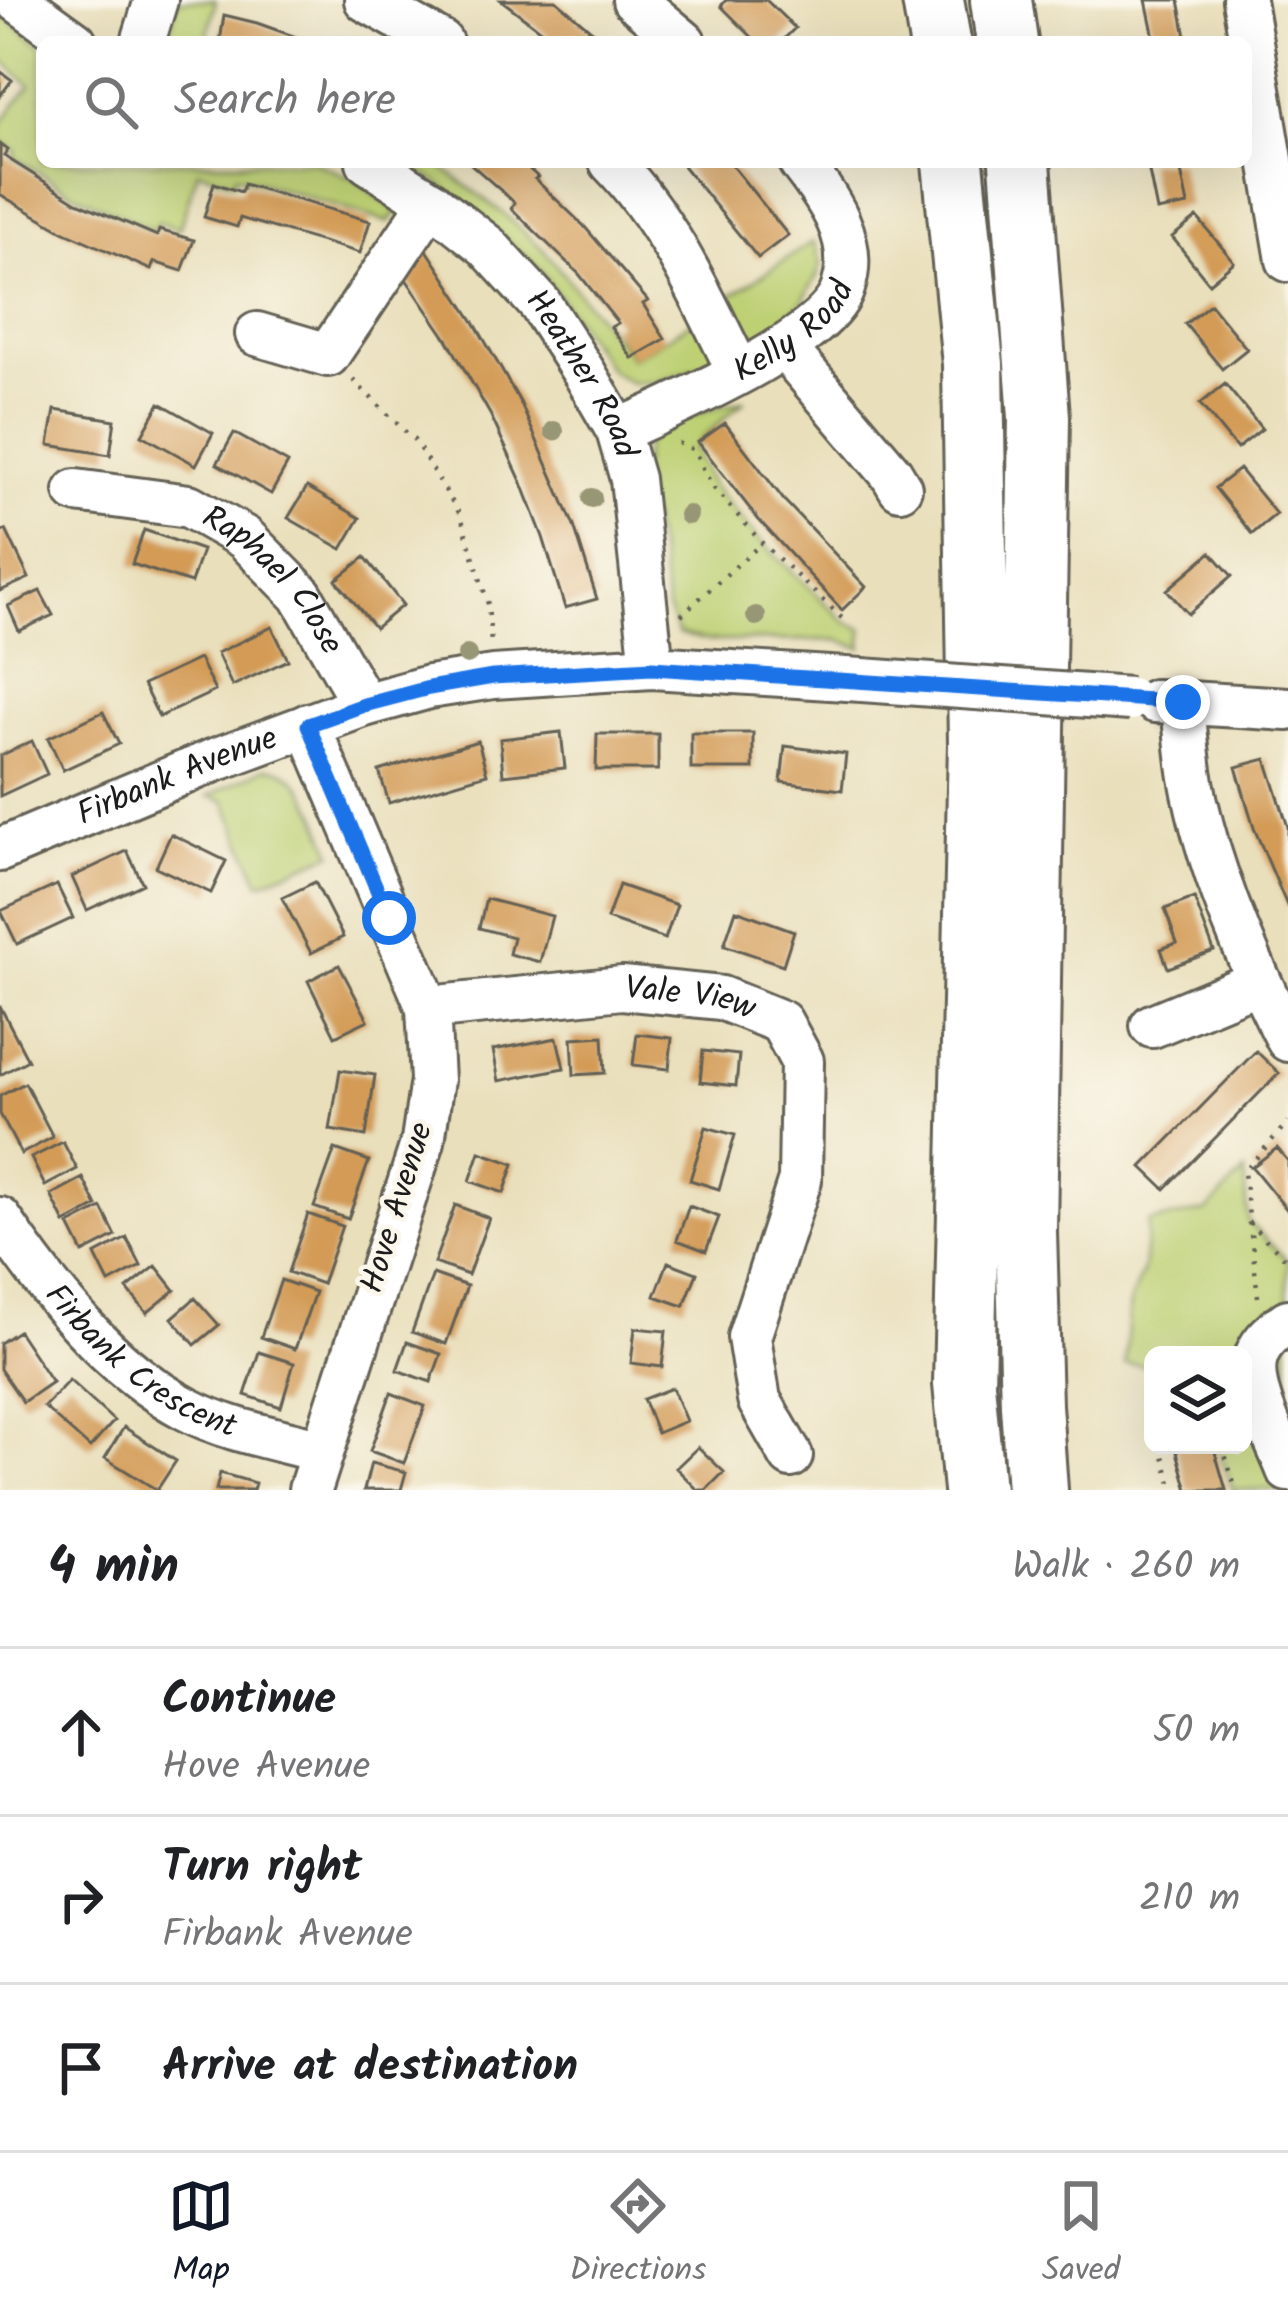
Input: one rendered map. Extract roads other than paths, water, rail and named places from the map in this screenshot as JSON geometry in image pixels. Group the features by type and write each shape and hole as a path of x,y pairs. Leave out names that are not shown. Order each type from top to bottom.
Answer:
{"highway":[{"path":"933,0 939,36"},
{"path":"1001,0 1006,36"},
{"path":"954,168 973,364 979,744 964,1384 974,1490"},
{"path":"1019,168 1039,417 1026,1232 1037,1490"}],"street":[{"path":"16,0 67,36"},
{"path":"145,36 156,0"},
{"path":"366,0 430,36"},
{"path":"634,0 677,36"},
{"path":"1244,0 1250,36"},
{"path":"1252,47 1288,260"},
{"name":"Heather Road","path":"377,168 487,246 540,304 626,427 650,652"},
{"path":"617,168 670,242 739,372"},
{"name":"Kelly Road","path":"626,427 784,347 828,312 843,291 848,260 843,231 825,194 805,168"},
{"path":"257,334 328,355 431,202"},
{"path":"784,347 900,488"},
{"name":"Raphael Close","path":"76,491 189,506 245,538 302,596 364,705"},
{"name":"Firbank Avenue","path":"0,850 212,761 364,705 429,688 650,652 862,680 1288,709"},
{"path":"1183,702 1205,840 1258,982 1288,1040"},
{"name":"Hove Avenue","path":"308,725 428,1008 432,1080 424,1141 315,1471"},
{"path":"1152,1026 1258,982"},
{"name":"Vale View","path":"428,1008 622,988 721,998 782,1022 802,1061 800,1180 749,1337 759,1400 791,1456"},
{"name":"Firbank Crescent","path":"0,1219 83,1326 128,1370 189,1410 248,1431 315,1471"},
{"path":"1276,1333 1256,1356 1256,1390 1288,1470"}]}
